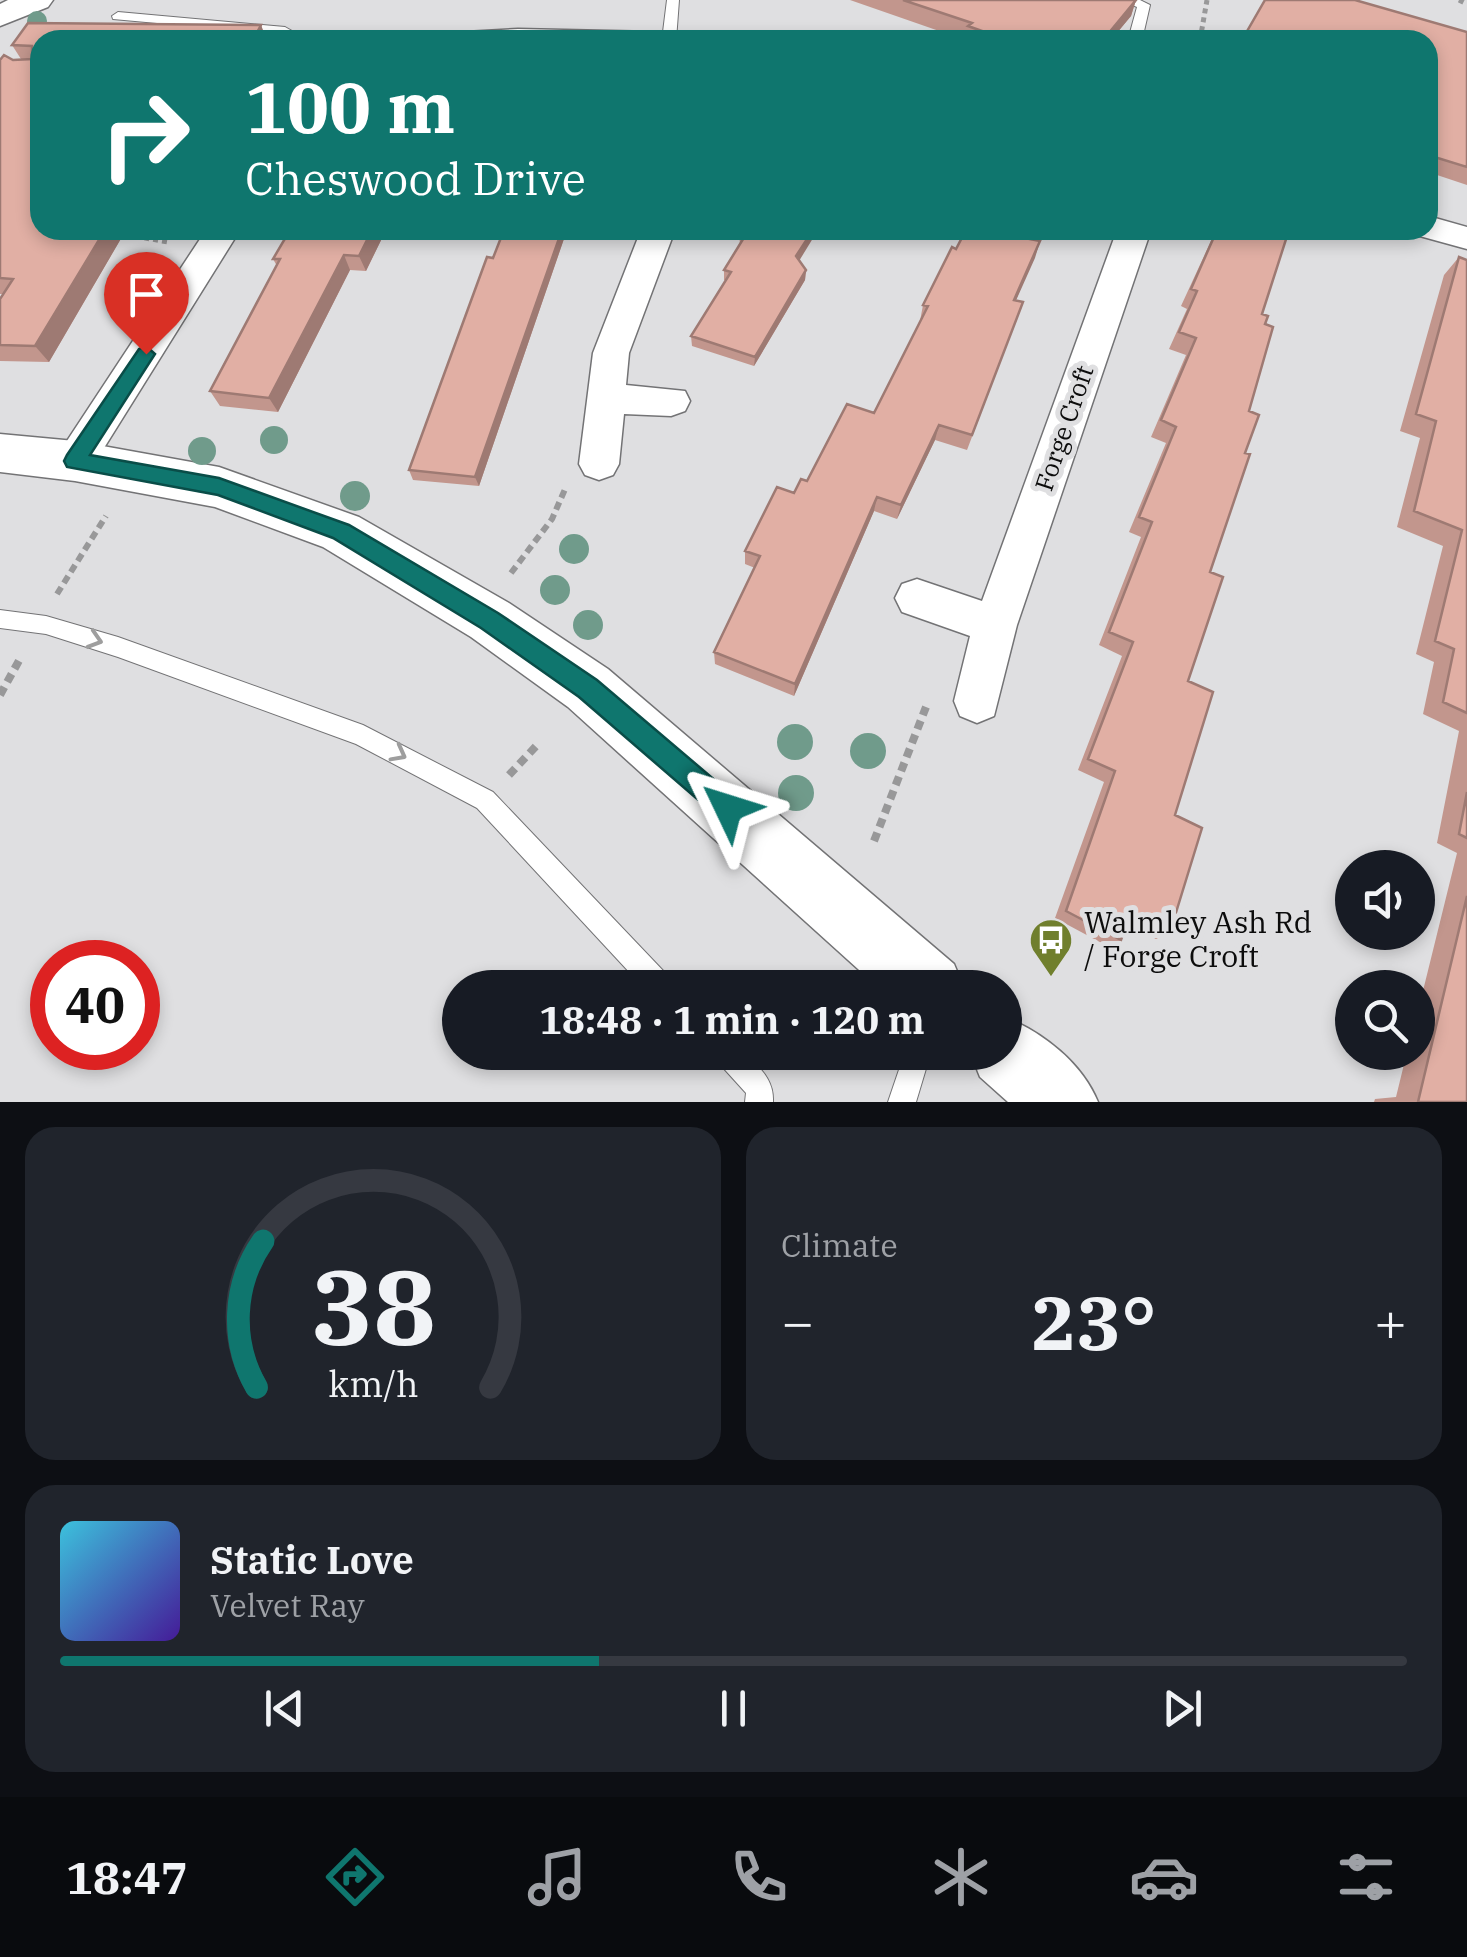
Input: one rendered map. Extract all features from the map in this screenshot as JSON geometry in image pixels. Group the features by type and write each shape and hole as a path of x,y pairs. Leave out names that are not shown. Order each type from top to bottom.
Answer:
{"street":[{"path":"0,16 36,0"},
{"path":"1438,230 1467,238"},
{"path":"74,461 217,240"},
{"path":"599,464 611,353 654,240"},
{"name":"Forge Croft","path":"977,701 995,626 1130,240"},
{"path":"604,398 671,401"},
{"path":"0,453 74,461 219,487 341,532 490,620 588,688 910,970"},
{"path":"917,598 995,626"},
{"path":"1022,1067 1062,1102"}],"lane":[{"path":"670,30 672,0"},
{"path":"1126,0 1144,6 1137,30"},
{"path":"118,16 274,30"},
{"path":"0,619 38,624 118,647 363,736 485,800 645,970"},
{"path":"743,1070 760,1088 760,1102"},
{"path":"902,1102 912,1070"}],"path":[{"path":"1202,30 1207,0"},
{"path":"1460,0 1467,4"},
{"path":"506,580 552,519 567,484 599,464"},
{"path":"0,696 38,624 138,471"},
{"path":"874,841 926,706 977,701"}],"building":[{"path":"903,0 1136,0 1111,30 979,30 968,26 972,23"},
{"path":"1265,0 1355,0 1467,32 1467,167 1438,158 1438,30 1248,30"},
{"path":"28,23 261,25 258,30 30,30 30,46 12,45"},
{"path":"4,55 13,60 30,59 30,240 99,240 35,346 0,345 0,299 13,279 0,278 0,60"},
{"path":"284,240 367,240 359,256 344,255 269,398 210,391 280,259 273,259"},
{"path":"500,240 558,240 475,477 409,470 487,257 493,258"},
{"path":"743,240 806,240 796,256 806,270 755,357 691,336 731,272 724,270"},
{"path":"961,240 1040,241 1014,300 1023,302 972,435 939,425 901,505 877,497 795,684 714,652 760,556 745,551 777,487 794,493 801,479 807,481 847,404 874,413 928,306 923,305 952,247 956,249"},
{"path":"1213,240 1286,240 1262,314 1268,316 1265,324 1273,327 1249,411 1259,415 1245,453 1250,454 1210,572 1223,577 1188,681 1213,692 1175,815 1202,828 1170,932 1131,912 1121,940 1066,911 1115,771 1088,759 1133,642 1109,632 1152,522 1139,517 1176,427 1161,420 1196,338 1179,332 1197,291 1191,289"},
{"path":"1459,257 1467,260 1467,713 1443,702 1454,649 1435,641 1462,530 1414,511 1436,421 1416,414"},
{"path":"1467,792 1467,838 1459,834"},
{"path":"1467,896 1467,1102 1418,1102 1426,1070 1435,1070 1435,1031"}],"place":[{"name":"Walmley Ash Rd / Forge Croft","path":"1051,978"}],"route":[{"path":"146,354 74,461 219,487 341,532 490,620 588,688 728,808"}]}
